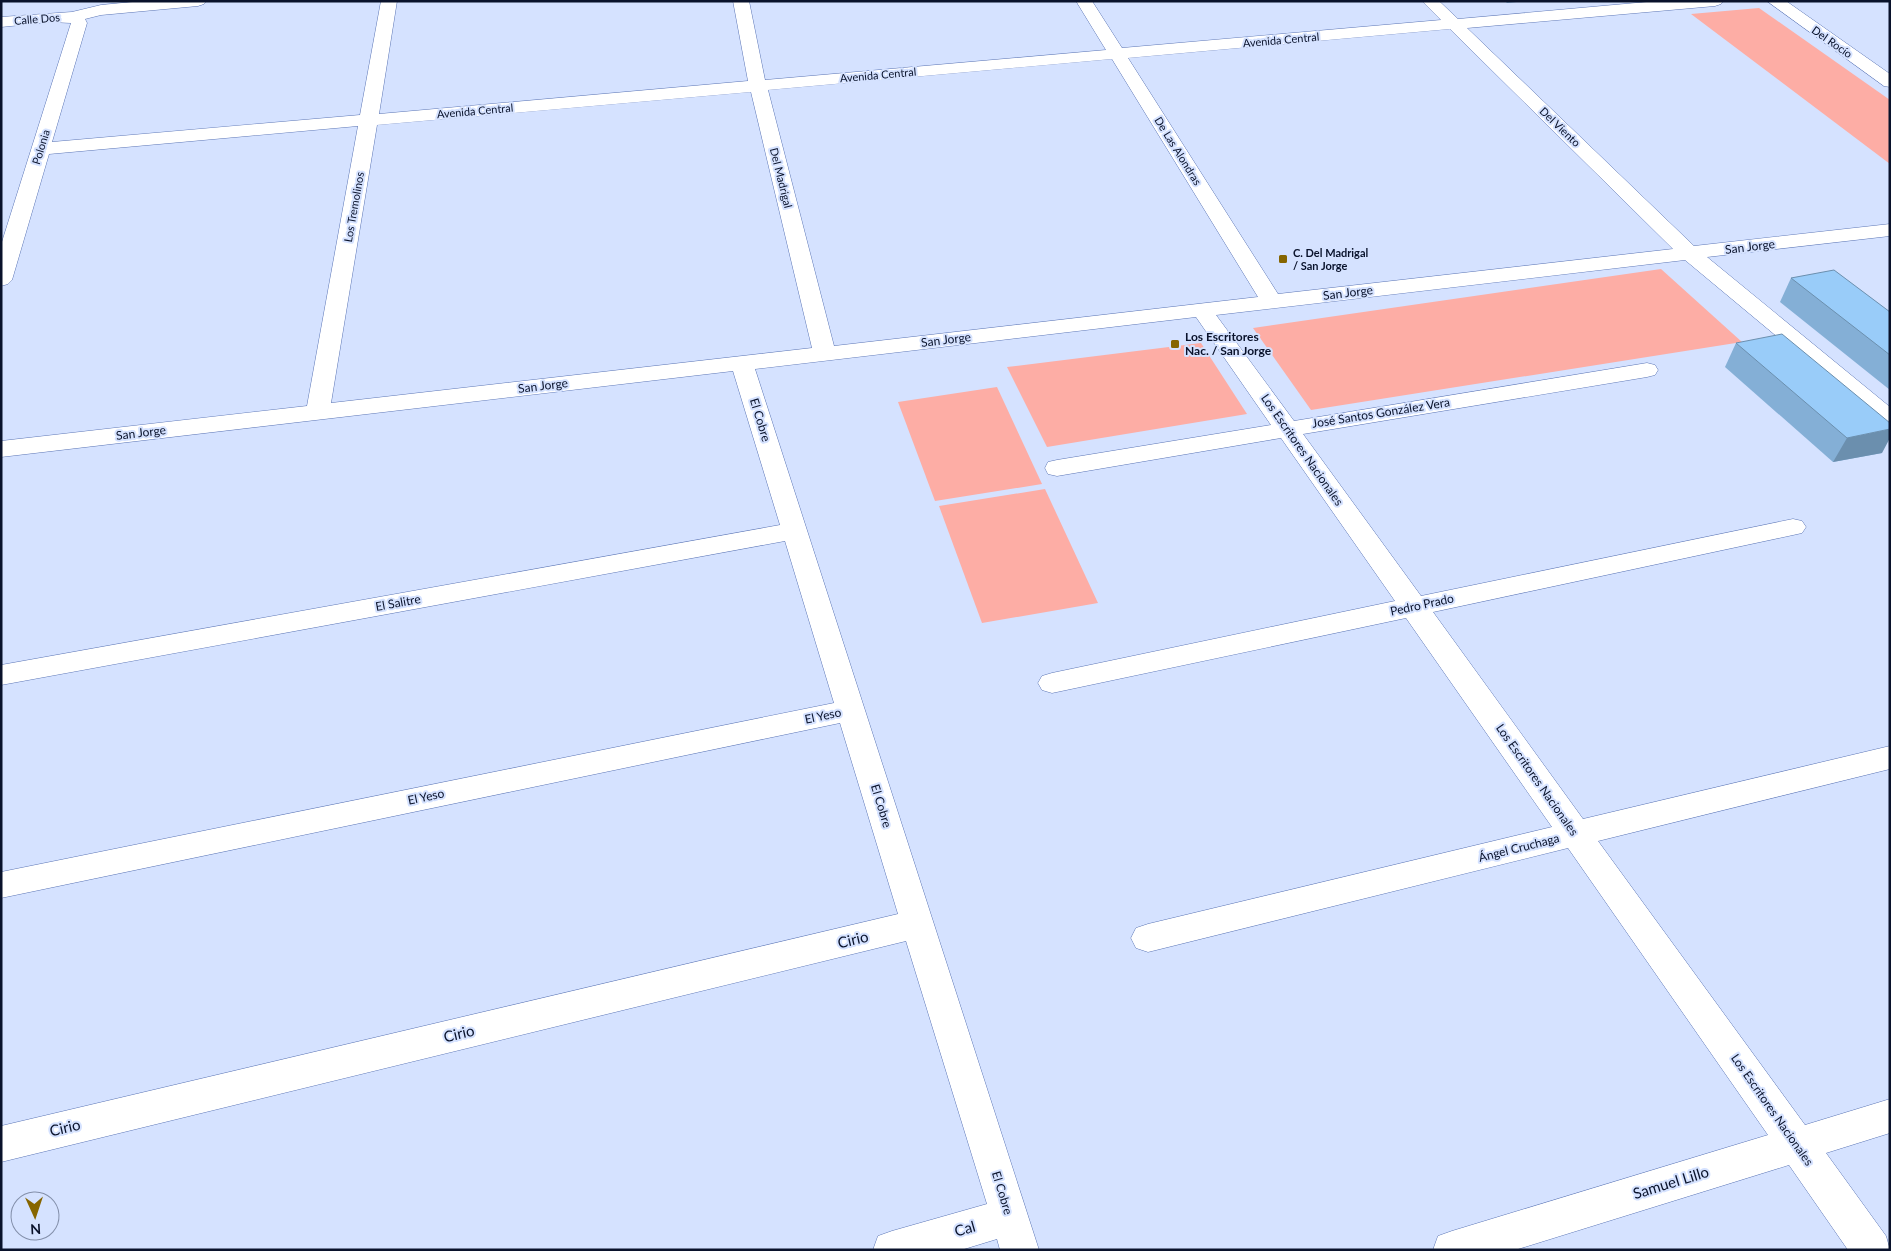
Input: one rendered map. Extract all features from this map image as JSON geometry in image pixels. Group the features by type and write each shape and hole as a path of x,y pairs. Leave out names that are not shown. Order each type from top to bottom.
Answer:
{"street":[{"name":"Calle Dos","path":"1,22 51,16 72,17 101,10 198,1"},
{"name":"Los Tremolinos","path":"318,413 389,1"},
{"name":"Del Madrigal","path":"741,1 758,86 825,354"},
{"name":"De Las Alondras","path":"1084,1 1272,302"},
{"name":"Del Viento","path":"1430,1 1690,254 1890,419"},
{"name":"Avenida Central","path":"41,149 1715,1"},
{"name":"Del Rocío","path":"1775,1 1890,82"},
{"name":"Polonia","path":"1,280 79,23 77,19 72,17"},
{"path":"1,204 25,201"},
{"name":"San Jorge","path":"1,450 1890,230"},
{"name":"Los Escritores Nacionales","path":"1202,310 1872,1250"},
{"name":"El Cobre","path":"742,363 1014,1234"},
{"name":"José Santos González Vera","path":"1057,468 1287,428 1647,370"},
{"name":"Pedro Prado","path":"1052,683 1793,527"},
{"name":"El Salitre","path":"1,675 795,531"},
{"name":"El Yeso","path":"1,885 851,710"},
{"name":"Ángel Cruchaga","path":"1148,938 1890,757"},
{"name":"Cirio","path":"1,1144 917,924"},
{"name":"Samuel Lillo","path":"1452,1250 1890,1116"},
{"name":"Cal","path":"892,1250 1014,1234"}],"shaded area":[{"path":"1759,8 1890,100 1890,164 1691,14"},
{"path":"1661,269 1742,342 1311,410 1253,328"},
{"path":"1201,343 1247,414 1047,447 1007,367"},
{"path":"997,387 1042,484 935,501 898,402"},
{"path":"1045,489 1098,603 982,623 939,506"}],"building":[{"path":"1834,270 1890,312 1890,355 1791,278"},
{"path":"1782,334 1890,423 1890,429 1847,438 1736,343"}],"place":[{"name":"C. Del Madrigal / San Jorge","path":"1283,259"},
{"name":"Los Escritores Nac. / San Jorge","path":"1175,344"}]}
